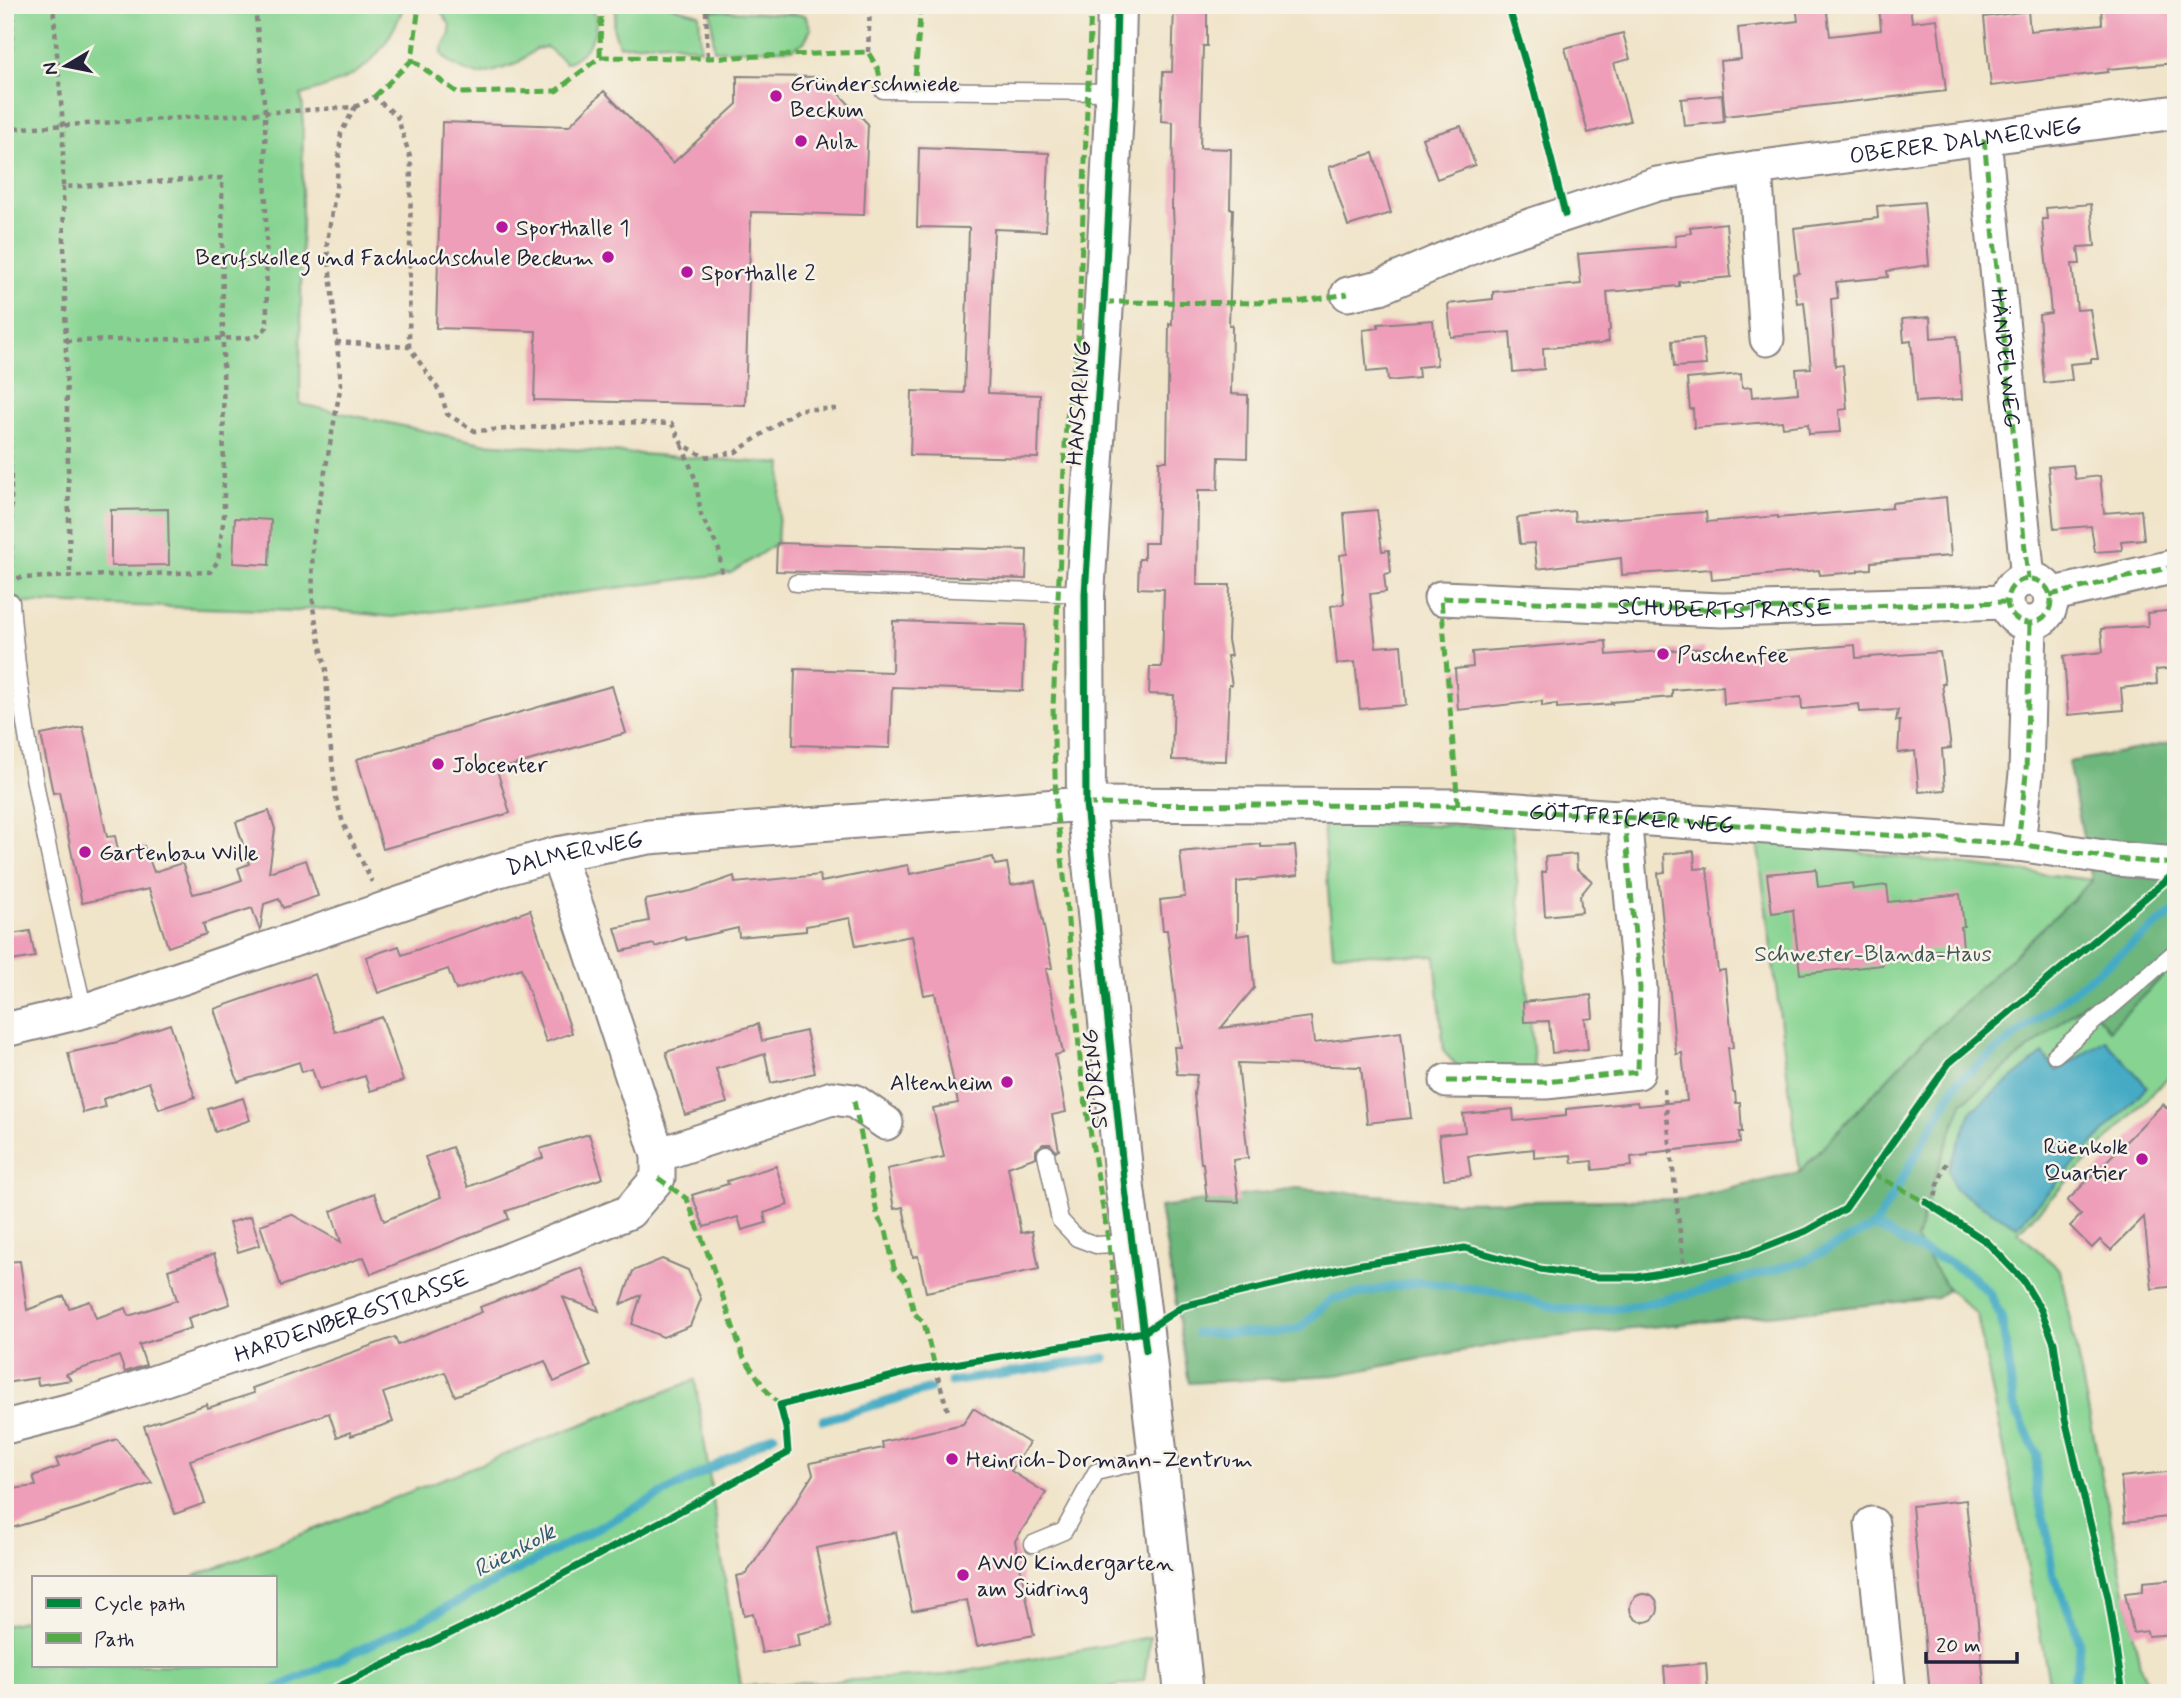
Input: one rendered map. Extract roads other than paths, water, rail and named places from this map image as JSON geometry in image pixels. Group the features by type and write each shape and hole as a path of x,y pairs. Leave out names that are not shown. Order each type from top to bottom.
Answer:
{"street":[{"name":"HANSARING","path":"1086,804 1085,594 1115,92 1117,5"},
{"name":"OBERER DALMERWEG","path":"1348,294 1380,287 1493,238 1657,184 1755,168 2176,112"},
{"name":"HÄNDELWEG","path":"1984,139 2028,592"},
{"path":"1755,168 1767,339"},
{"name":"SCHUBERTSTRASSE","path":"1441,598 1722,610 2028,592 2176,566"},
{"path":"2018,844 2026,774 2031,624 2015,620 2007,609 2028,592"},
{"name":"GÖTTFRICKER WEG","path":"1086,804 1458,806 2018,844 2117,859 2176,864"},
{"name":"DALMERWEG","path":"5,1030 84,1011 499,870 557,854 649,837 1086,804"},
{"name":"SÜDRING","path":"1086,804 1132,1243 1184,1693"},
{"path":"1447,1081 1546,1082 1638,1072 1640,988 1624,816"},
{"path":"557,854 579,914 658,1166 832,1098 854,1101 886,1123"},
{"name":"HARDENBERGSTRASSE","path":"5,1427 79,1408 474,1274 629,1212 658,1166"},
{"path":"1872,1524 1889,1693"}],"lane":[{"path":"883,90 1115,92"},
{"path":"796,583 1085,594"},
{"path":"11,602 31,768 84,1011"},
{"path":"2055,1055 2176,951"},
{"path":"1046,1154 1060,1220 1077,1238 1096,1245 1132,1243"},
{"path":"1033,1544 1064,1531 1096,1472 1158,1457"}],"water":[{"path":"2105,1040 2147,1086 2017,1226 1954,1188 1948,1169 1972,1110 2043,1054 2057,1071"}],"waterway":[{"name":"Rüenkolk","path":"1197,1333 1281,1333 1300,1328 1332,1299 1418,1282 1499,1292 1558,1308 1592,1311 1641,1305 1804,1261 1875,1226 1958,1081 2176,910"},
{"path":"1875,1226 1970,1275 1989,1293 2001,1316 2013,1404 2037,1455 2036,1488 2048,1537 2052,1572 2074,1623 2079,1644 2071,1693"},
{"name":"Rüenkolk","path":"951,1382 1105,1358"},
{"name":"Rüenkolk","path":"823,1420 930,1389"},
{"name":"Rüenkolk","path":"267,1693 417,1623 774,1435"}],"place":[{"name":"Gründerschmiede Beckum","path":"776,96"},
{"name":"Aula","path":"801,141"},
{"name":"Sporthalle 1","path":"502,227"},
{"name":"Berufskolleg und Fachhochschule Beckum","path":"608,257"},
{"name":"Sporthalle 2","path":"687,272"},
{"name":"Puschenfee","path":"1663,654"},
{"name":"Jobcenter","path":"438,764"},
{"name":"Gartenbau Wille","path":"85,852"},
{"name":"Altenheim","path":"1007,1082"},
{"name":"Rüenkolk Quartier","path":"2142,1159"},
{"name":"Heinrich-Dormann-Zentrum","path":"952,1459"},
{"name":"AWO Kindergarten am Südring","path":"963,1575"}],"park label":[{"name":"Schwester-Blanda-Haus","path":"1873,953"}]}
